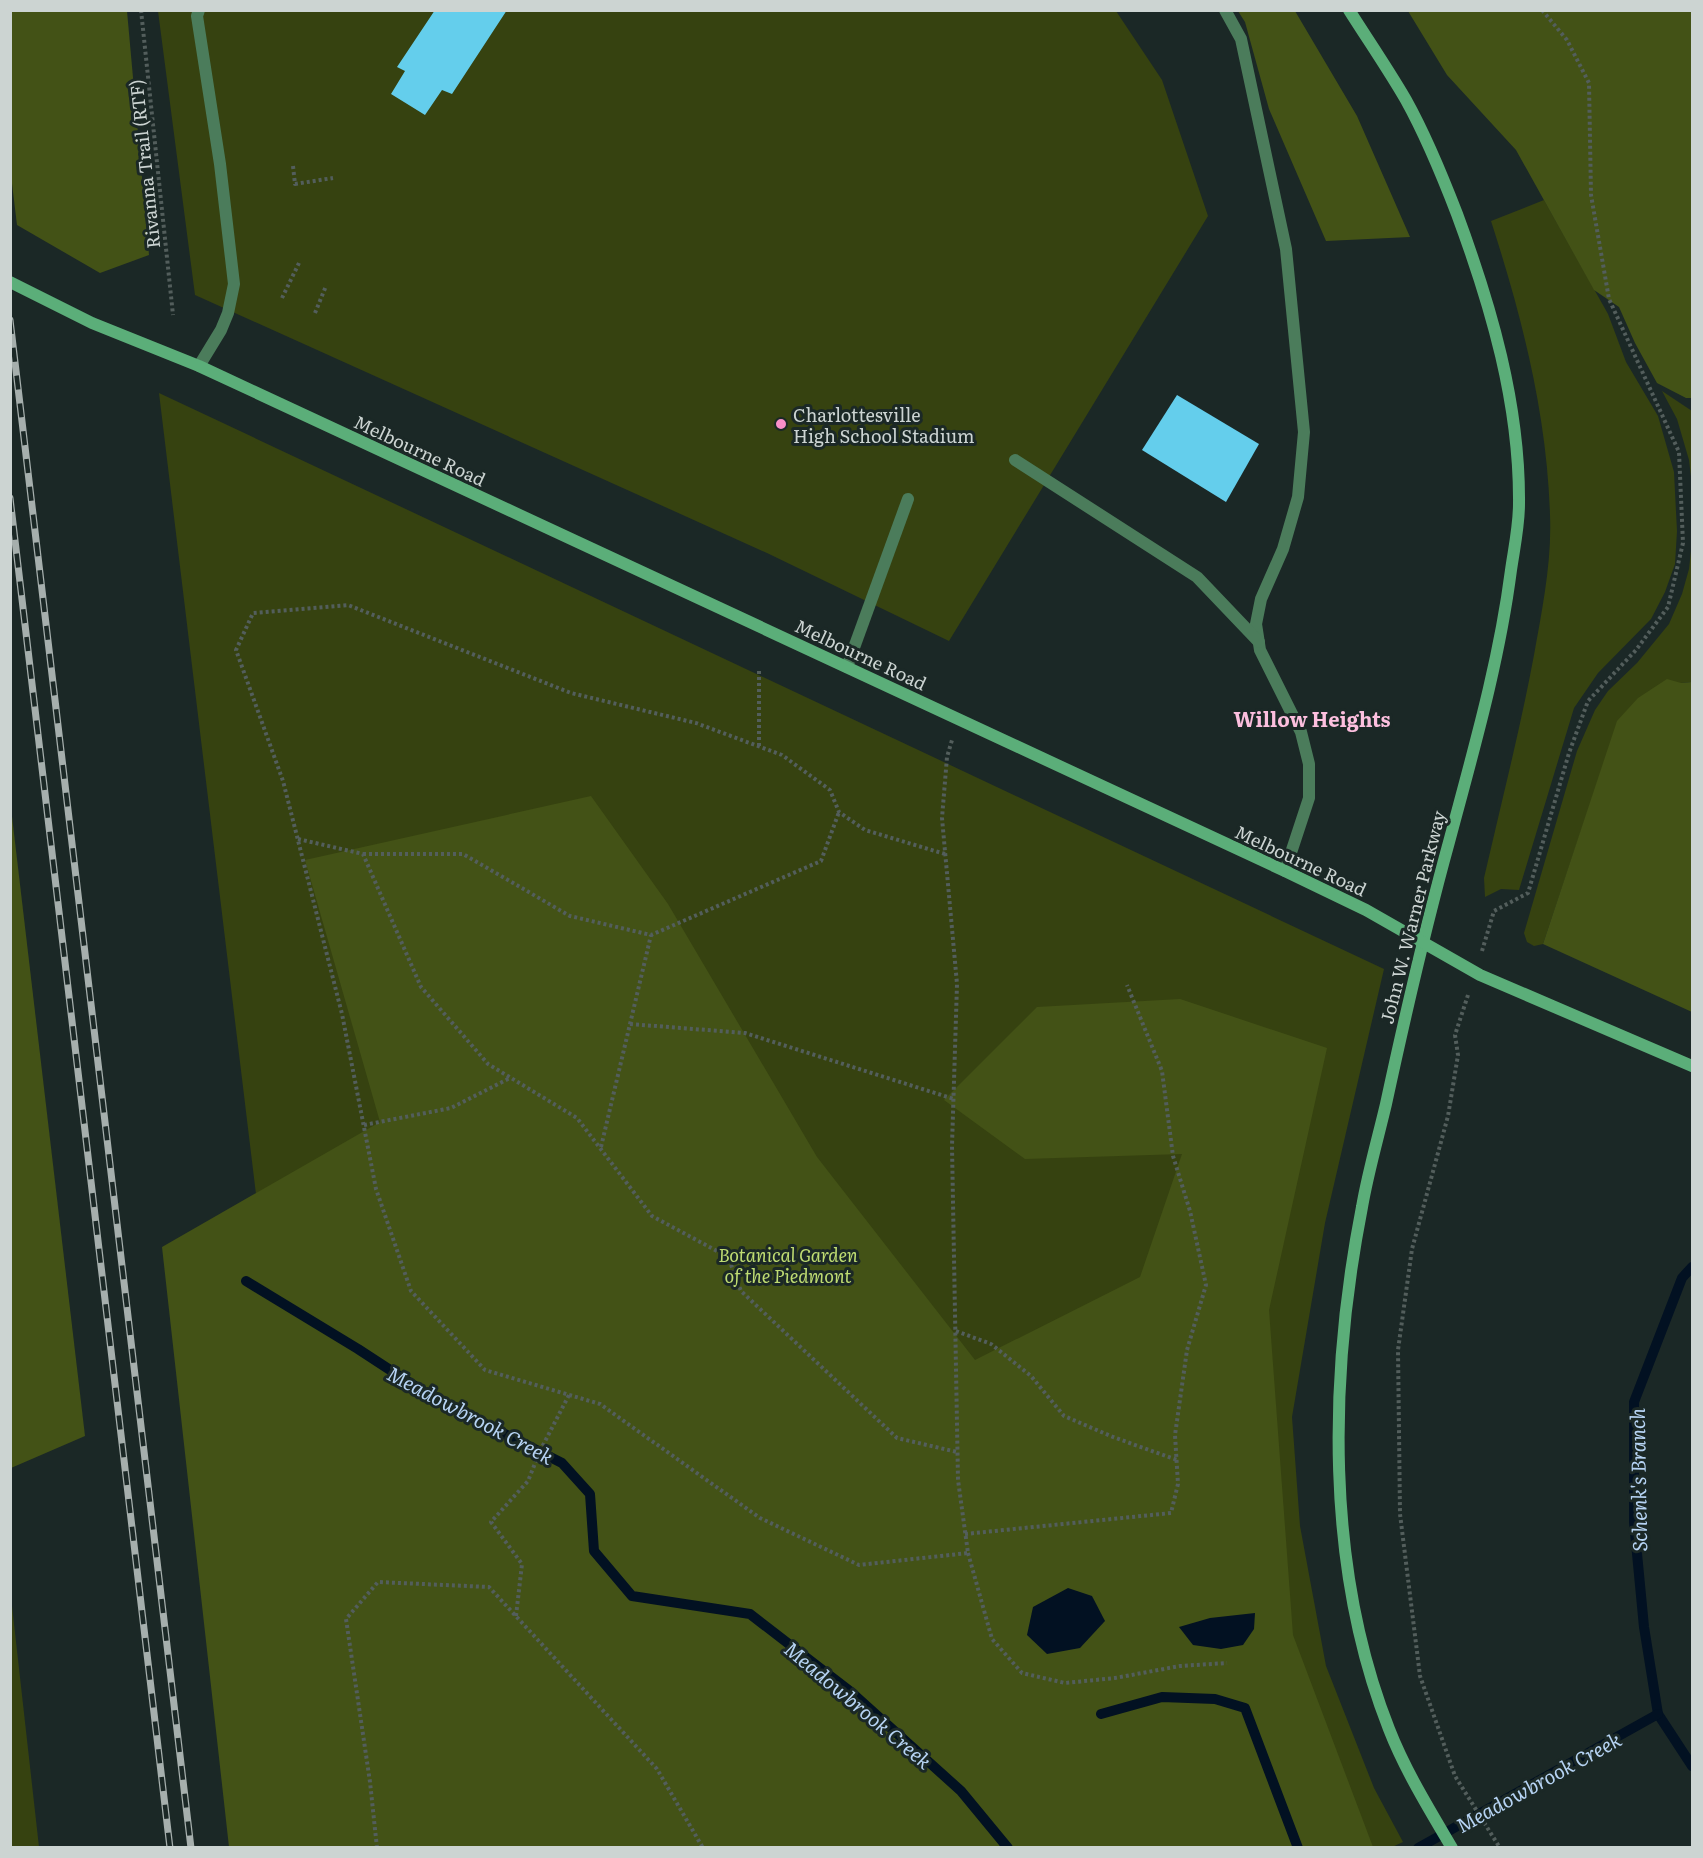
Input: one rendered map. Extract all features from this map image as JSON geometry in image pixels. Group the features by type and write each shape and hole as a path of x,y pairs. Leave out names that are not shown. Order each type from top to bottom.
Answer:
{"main road":[{"name":"John W. Warner Parkway","path":"1349,10 1407,101 1442,174 1473,256 1498,340 1514,422 1519,506 1493,679 1423,942 1362,1207 1346,1305 1338,1418 1341,1526 1352,1598 1369,1671 1389,1731 1422,1797 1452,1848"},
{"name":"Melbourne Road","path":"10,282 92,323 199,366 1366,910 1480,975 1692,1066"}],"lane":[{"path":"199,10 197,16 220,164 234,284 228,313 199,366"},
{"path":"1225,10 1241,39 1286,249 1304,432 1298,497 1283,549 1261,599 1256,624 1260,650 1301,732 1309,764 1309,798 1285,872"},
{"path":"1015,460 1197,577 1259,642"},
{"path":"847,667 908,499"}],"path":[{"name":"Rivanna Trail (RTF)","path":"141,10 173,315"},
{"path":"1494,911 1528,893 1569,753 1588,701 1636,650 1668,607 1683,543 1679,452 1609,299 1590,195 1589,82 1568,40 1542,10"},
{"path":"293,166 295,184 333,178"},
{"path":"282,298 299,264"},
{"path":"315,313 326,286"},
{"path":"945,854 865,830 839,812 830,790 782,754 696,723 571,693 348,605 253,613 236,650 283,781 342,1014 376,1189 411,1291 485,1370 600,1404 760,1518 859,1565 968,1554"},
{"path":"759,670 759,746"},
{"path":"959,719 947,757 942,818 957,984 952,1146 958,1480 968,1554 992,1639 1022,1673 1065,1683 1115,1678 1180,1666 1227,1663"},
{"path":"298,839 363,855 463,854 570,916 651,935 821,861 839,812"},
{"path":"363,855 421,987 488,1064 577,1118 652,1216 728,1257 741,1291 897,1438 957,1452"},
{"path":"600,1148 651,935"},
{"path":"965,1534 1171,1513 1178,1484 1174,1435 1187,1350 1206,1286 1190,1211 1173,1156 1162,1071 1127,985"},
{"path":"630,1024 745,1033 954,1100"},
{"path":"1455,1035 1458,1055 1448,1116 1412,1249 1398,1350 1400,1514 1420,1676 1455,1776 1500,1848"},
{"path":"364,1125 451,1108 510,1078"},
{"path":"956,1330 991,1344 999,1350 1031,1376 1064,1416 1177,1460"},
{"path":"516,1616 522,1564 491,1522 528,1481 540,1451 569,1395"},
{"path":"377,1848 370,1782 346,1619 378,1582 489,1587 657,1769 703,1848"}],"green space":[{"path":"10,11 127,11 149,255 100,273 17,225 10,167"},
{"name":"Charlottesville High School Stadium","path":"158,11 1116,11 1162,80 1208,216 949,641 767,553 195,295"},
{"path":"1238,11 1295,11 1357,116 1410,237 1326,241 1269,109 1245,22"},
{"path":"1408,11 1692,11 1692,398 1686,398 1657,383 1619,307 1594,290 1516,150 1447,75"},
{"path":"1544,200 1608,314 1626,362 1658,416 1674,472 1677,531 1675,564 1665,592 1651,619 1598,673 1574,708 1519,890 1501,889 1485,897 1484,878 1534,655 1548,568 1550,533 1548,477 1538,403 1513,293 1491,221"},
{"path":"1662,391 1692,411 1692,485 1689,460 1677,419"},
{"name":"Botanical Garden of the Piedmont","path":"159,393 1384,969 1325,1223 1292,1417 1300,1526 1326,1666 1374,1788 1403,1842 1390,1848 335,1847"},
{"path":"1692,542 1692,682 1681,683 1618,721 1543,944 1534,946 1527,942 1524,933 1577,751 1595,710 1608,691 1637,663 1669,624 1682,594 1689,569"},
{"path":"1667,679 1681,683 1692,682 1692,1012 1543,944 1617,721 1638,698"},
{"name":"Botanical Garden of the Piedmont","path":"591,796 668,904 817,1157 975,1360 1140,1277 1182,1154 1025,1159 944,1100 1037,1007 1180,999 1327,1048 1269,1310 1293,1635 1373,1847 229,1847 162,1247 380,1122 305,860"},
{"path":"11,808 85,1436 10,1468"},
{"path":"11,1597 39,1847 11,1847"}],"water":[{"path":"1068,1588 1092,1596 1105,1621 1080,1648 1047,1654 1027,1635 1033,1607"},
{"path":"1255,1613 1254,1629 1243,1645 1221,1649 1193,1645 1179,1627 1210,1618"}],"building":[{"path":"435,10 507,10 452,94 442,90 425,115 391,94 405,71 397,67"},
{"path":"1177,395 1259,444 1226,502 1142,450"}],"waterway":[{"name":"Schenk's Branch","path":"1692,1267 1682,1278 1634,1402 1634,1522 1644,1627 1658,1714 1692,1766"},
{"name":"Meadowbrook Creek","path":"246,1281 430,1396 562,1463 590,1494 594,1551 632,1596 750,1614 851,1692 961,1791 1008,1848"},
{"path":"1101,1714 1162,1697 1215,1699 1245,1708 1298,1848"},
{"name":"Meadowbrook Creek","path":"1418,1848 1658,1714"}],"railway":[{"path":"10,320 191,1848"},
{"path":"10,498 170,1848"}],"place":[{"name":"Charlottesville High School Stadium","path":"781,424"}],"district":[{"name":"Willow Heights","path":"1312,718"}]}
